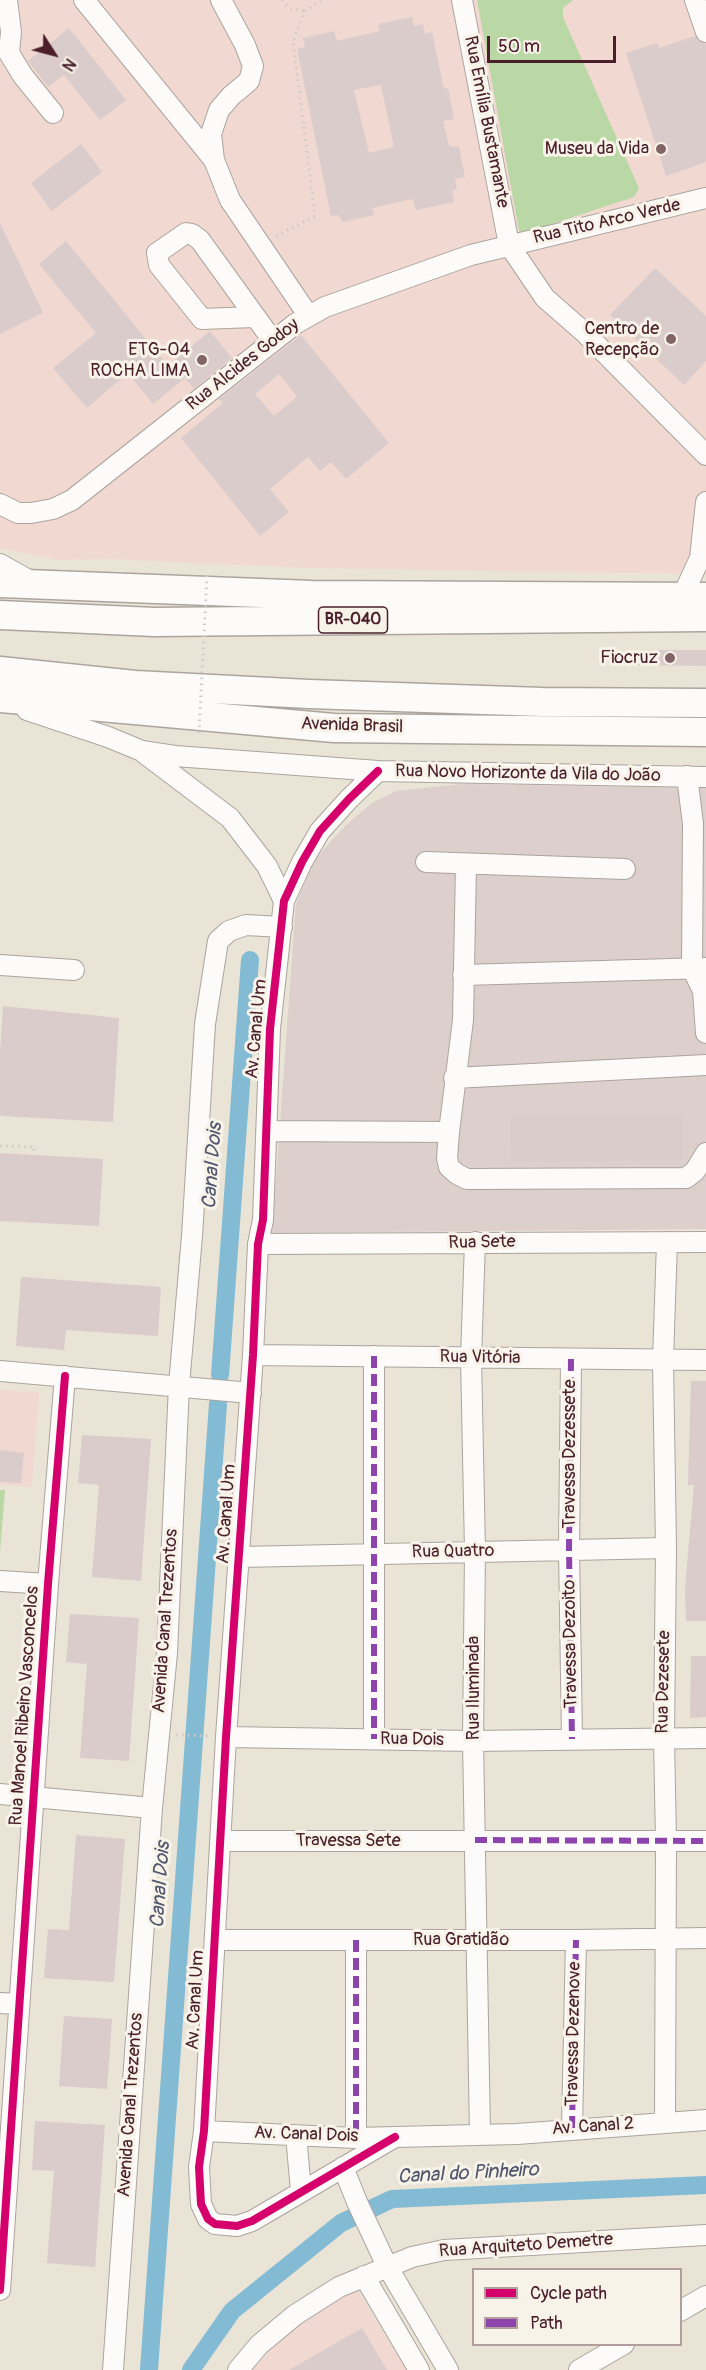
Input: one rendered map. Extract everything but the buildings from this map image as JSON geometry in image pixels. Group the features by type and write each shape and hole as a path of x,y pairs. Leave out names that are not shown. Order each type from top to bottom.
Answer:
{"highway":[{"path":"0,583 312,594 694,597"},
{"name":"BR-040","path":"0,615 154,622 706,617"},
{"name":"Avenida Brasil","path":"0,670 135,685 542,702 706,703"},
{"name":"Avenida Brasil","path":"0,700 334,728 700,732"},
{"path":"542,702 700,732"}],"street":[{"path":"7,0 11,32 9,53 23,76 53,113"},
{"path":"84,0 214,160"},
{"path":"221,0 246,45 253,66 249,81 219,110 211,134 214,160 230,200 308,315"},
{"name":"Rua Emília Bustamante","path":"462,0 509,245"},
{"path":"695,0 706,32"},
{"name":"Rua Tito Arco Verde","path":"509,245 706,198"},
{"path":"254,317 202,319 159,265 157,253 186,233 200,240 273,341"},
{"path":"509,245 545,298 585,333 706,454"},
{"name":"Rua Alcides Godoy","path":"0,504 18,513 31,513 53,509 72,500 308,315 460,259 509,245"},
{"path":"694,597 703,559 706,502"},
{"path":"0,564 38,584"},
{"name":"Rua Novo Horizonte da Vila do João","path":"0,700 142,751 378,771 697,776"},
{"path":"142,751 230,818 250,841 267,867 284,901"},
{"path":"284,901 302,862 320,831 349,798 378,771"},
{"path":"697,776 693,824 706,1030"},
{"path":"426,862 625,869"},
{"path":"466,865 463,1020 454,1078 447,1158 449,1167 467,1179 686,1178 695,1171 706,1153"},
{"name":"Av. Canal Um","path":"284,901 270,1029 262,1220 258,1244 240,1557 218,1736 220,1841 199,2190 201,2204 208,2220 215,2224 237,2226 252,2221 301,2191"},
{"name":"Avenida Canal Trezentos","path":"113,2370 152,1808 166,1653 179,1385 192,1236 205,1024 214,953 218,941 230,931 246,925 282,927"},
{"path":"0,965 74,970"},
{"path":"464,975 702,977"},
{"path":"454,1078 706,1065"},
{"path":"266,1131 449,1132"},
{"name":"Rua Iluminada","path":"475,1242 471,1358 475,1551 473,1741 480,2134"},
{"name":"Rua Dezesete","path":"665,2122 666,1548 663,1360 666,1242"},
{"name":"Rua Sete","path":"258,1244 706,1242"},
{"name":"Rua Vitória","path":"253,1355 706,1360"},
{"path":"374,1356 374,1739"},
{"name":"Travessa Dezessete","path":"569,1550 570,1359"},
{"path":"0,1371 251,1393"},
{"name":"Rua Manoel Ribeiro Vasconcelos","path":"0,2290 9,2004 34,1796 65,1376"},
{"name":"Rua Quatro","path":"240,1557 666,1548"},
{"name":"Travessa Dezoito","path":"569,1550 572,1739"},
{"path":"0,1581 48,1584"},
{"name":"Rua Dois","path":"218,1736 473,1741 706,1738"},
{"path":"0,1794 152,1808"},
{"name":"Travessa Sete","path":"220,1841 706,1841"},
{"name":"Rua Gratidão","path":"215,1940 576,1941 706,1938"},
{"path":"356,1940 356,2138"},
{"name":"Travessa Dezenove","path":"572,2128 576,1941"},
{"name":"Av. Canal 2","path":"480,2134 517,2134 572,2128 706,2120"},
{"name":"Av. Canal Dois","path":"204,2131 356,2138 480,2134"},
{"path":"296,2135 301,2191 395,2137"},
{"path":"343,2167 387,2266 448,2370"},
{"name":"Rua Arquiteto Demetre","path":"238,2370 259,2345 295,2315 339,2287 387,2266 444,2250 706,2235"},
{"path":"364,2276 419,2370"},
{"path":"682,2310 706,2296"},
{"path":"579,2370 621,2346"}],"path":[{"path":"282,0 290,8 305,11"},
{"path":"260,244 315,216 293,41 305,11 321,0"},
{"path":"200,733 207,575"},
{"path":"0,1146 34,1148 33,1155"},
{"path":"180,1735 218,1736"}],"shaded area":[{"path":"0,0 706,0 706,574 310,568 110,559 57,560 0,548"},
{"path":"462,784 706,788 706,1229 272,1233 296,904 314,860 346,825 372,803 396,791"},
{"path":"0,1390 39,1392 32,1487 0,1485"},
{"path":"357,2289 406,2370 253,2370 282,2338 335,2298"}],"green space":[{"path":"477,0 573,0 563,8 563,17 639,188 634,197 525,233 519,231"},
{"path":"0,1490 5,1490 0,1552"}],"waterway":[{"name":"Canal Dois","path":"220,1375 250,960"},
{"name":"Canal Dois","path":"149,2370 218,1404"},
{"name":"Canal do Pinheiro","path":"191,2370 232,2311 341,2223 392,2199 706,2185"}],"marked path":[{"path":"374,1356 374,1739"},
{"path":"571,1359 569,1550 572,1739"},
{"path":"475,1840 706,1841"},
{"path":"356,1940 356,2138"},
{"path":"572,2128 576,1940"}],"cycle path":[{"path":"378,771 320,831 302,862 284,901 270,1029 263,1220 258,1244 253,1355 226,1737 204,2131 199,2167 201,2204 208,2219 215,2224 237,2226 252,2221 395,2137"},
{"path":"0,2290 48,1584 65,1376"}],"place":[{"name":"Museu da Vida","path":"661,149"},
{"name":"Centro de Recepção","path":"671,339"},
{"name":"ETG-04 ROCHA LIMA","path":"202,360"},
{"name":"Fiocruz","path":"670,658"}]}
